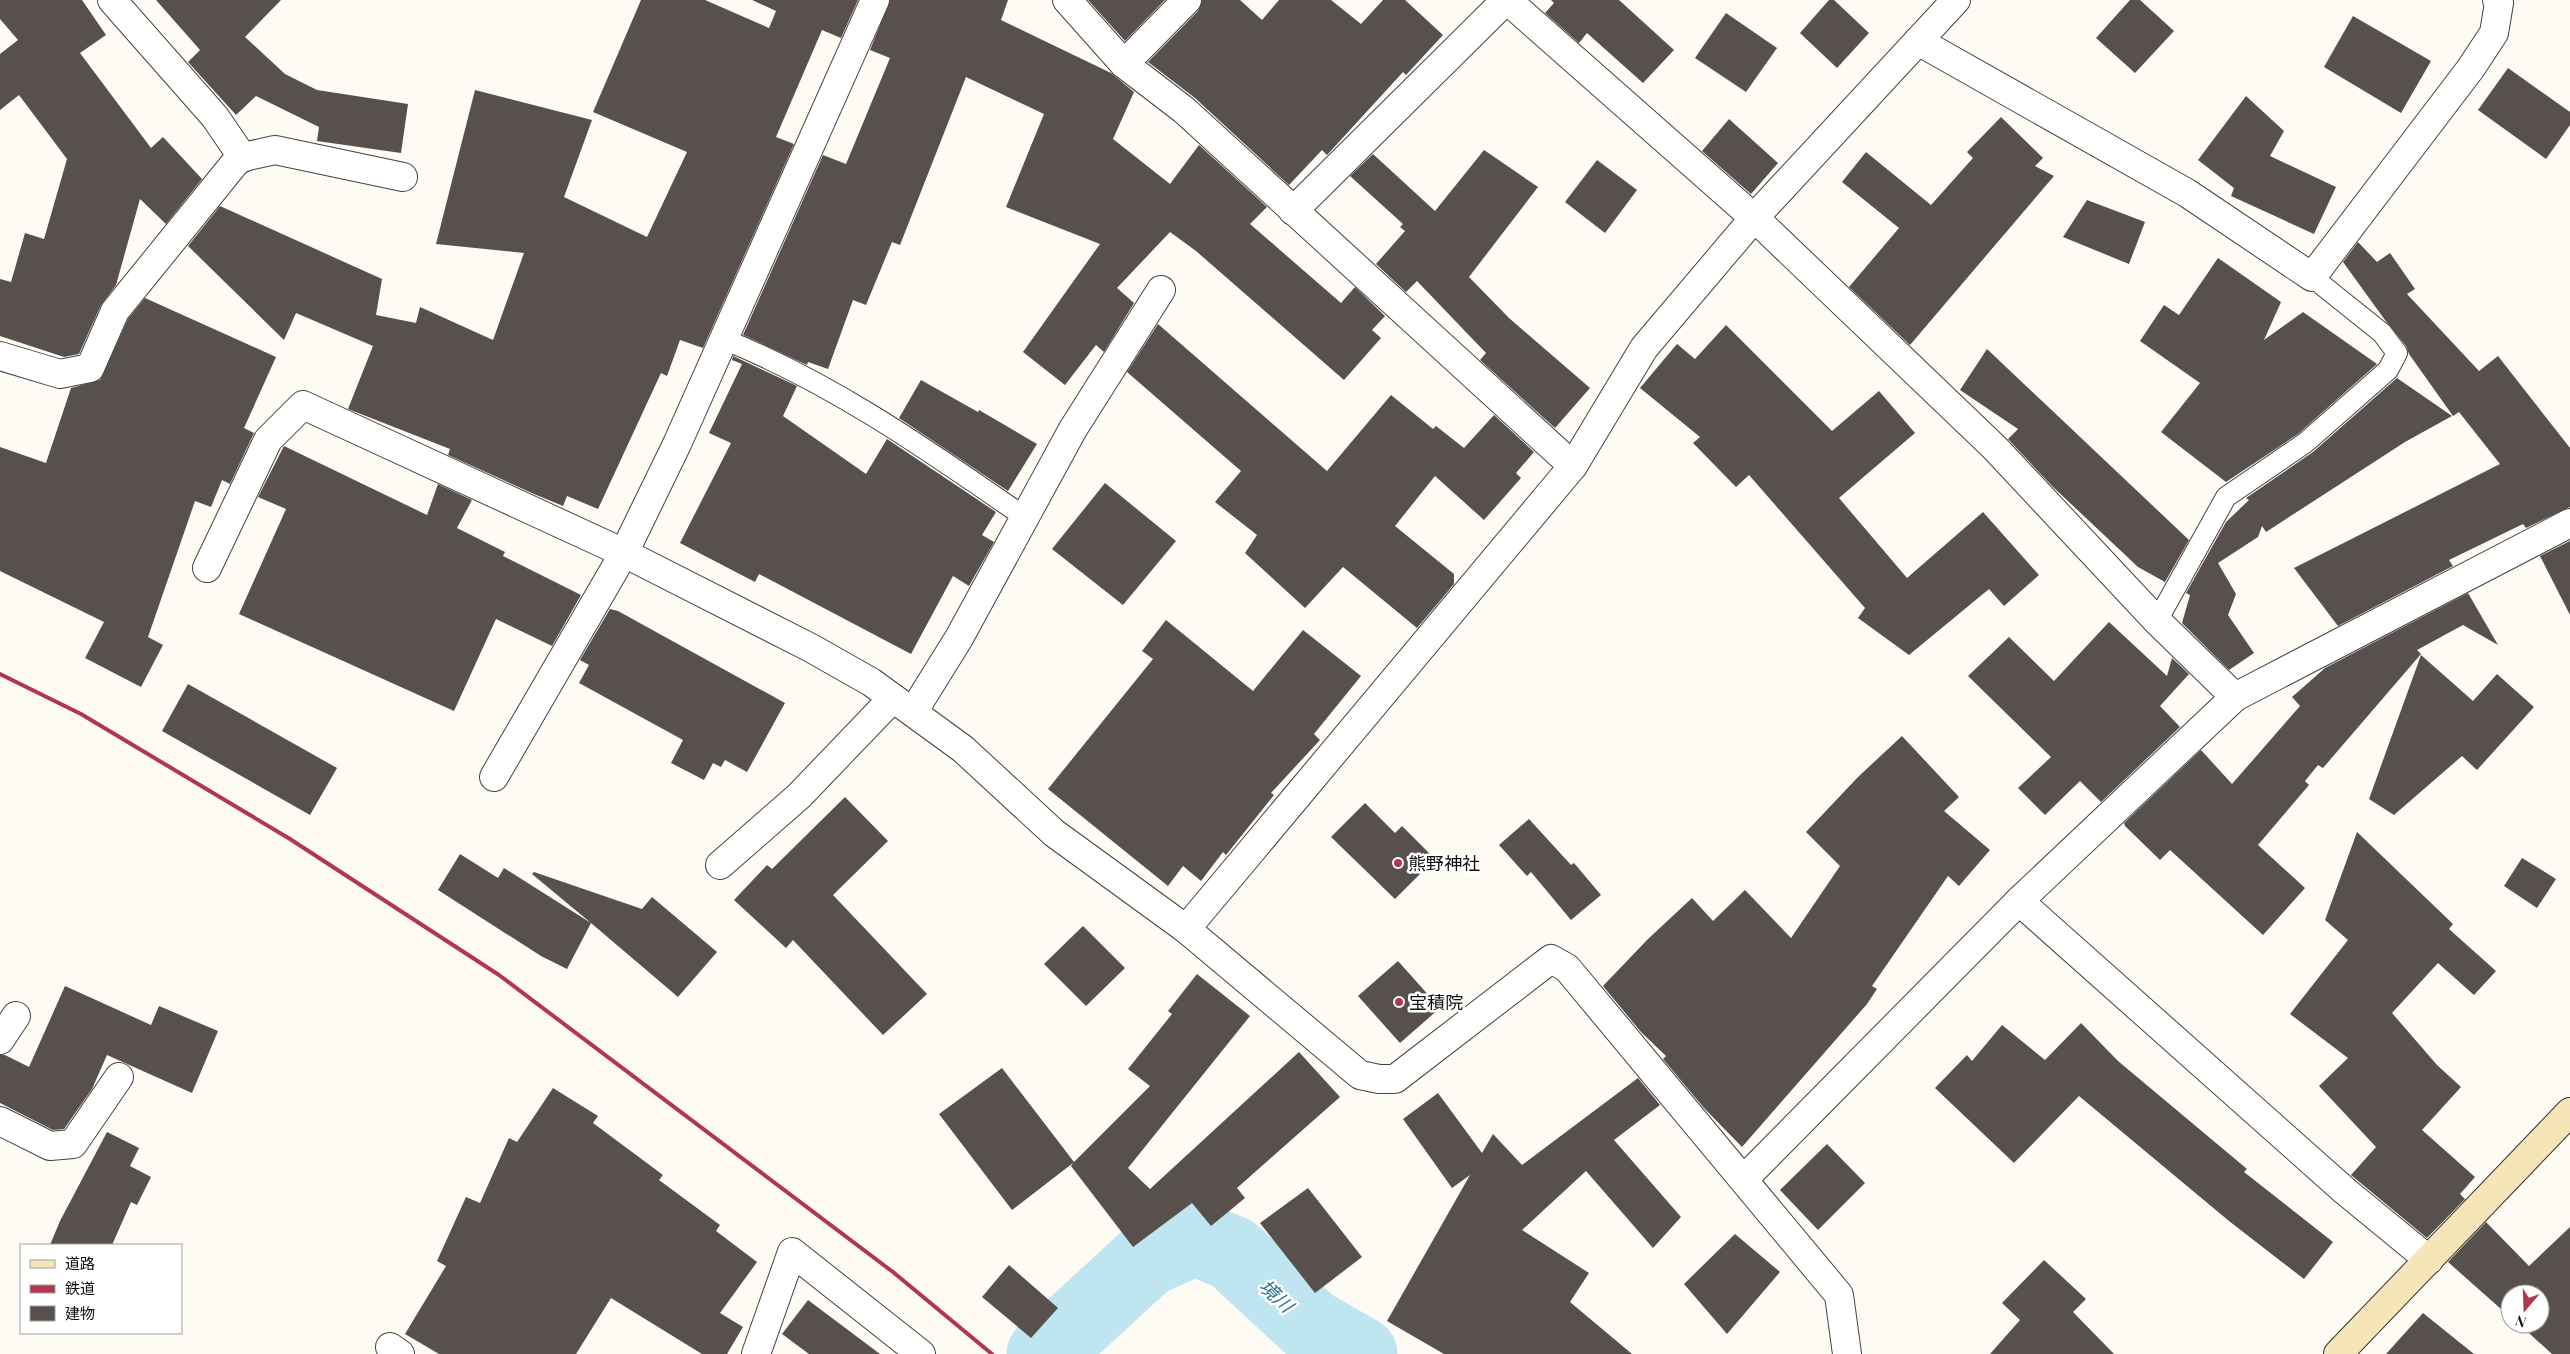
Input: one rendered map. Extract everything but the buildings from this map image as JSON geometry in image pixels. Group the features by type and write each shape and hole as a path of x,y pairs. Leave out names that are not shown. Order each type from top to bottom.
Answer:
{"street":[{"path":"112,0 215,117 243,158"},
{"path":"494,777 624,553 723,339 875,0"},
{"path":"1067,0 1124,64 1184,110 1572,466"},
{"path":"1124,64 1187,0"},
{"path":"1293,211 1506,0 1754,218 1995,448 2157,621 2235,697"},
{"path":"1918,40 2187,193 2312,277 2471,68 2494,33 2499,3 2497,0"},
{"path":"1186,929 1572,466 1644,348 1754,218 1918,40 1949,2"},
{"path":"0,356 60,374 90,368 116,311 239,158 275,150 403,177"},
{"path":"720,865 903,705 959,638 1073,429 1161,290"},
{"path":"207,568 268,440 303,405 624,553 811,648 871,682 963,749 1054,833 1186,929 1360,1075 1379,1079 1395,1079 1551,959 1567,968 1839,1295 1847,1354"},
{"path":"1744,1179 2019,901 2235,697 2570,524"},
{"path":"2019,901 2346,1191 2429,1260"},
{"path":"0,1040 16,1016"},
{"path":"0,1121 50,1146 73,1144 119,1077"},
{"path":"2338,1354 2570,1112"},
{"path":"756,1354 792,1252 921,1354"}],"lane":[{"path":"2157,621 2226,498 2305,442 2388,370 2397,353 2382,333 2312,277"},
{"path":"723,339 773,359 847,400 937,457 1026,518"}],"waterway":[{"name":"境川","path":"1044,1354 1146,1260 1194,1238 1232,1253 1311,1326 1360,1354"}],"railway":[{"path":"0,674 81,714 290,839 499,975 893,1272 992,1354"}],"place":[{"name":"熊野神社","path":"1398,863"},
{"name":"宝積院","path":"1399,1002"}]}
